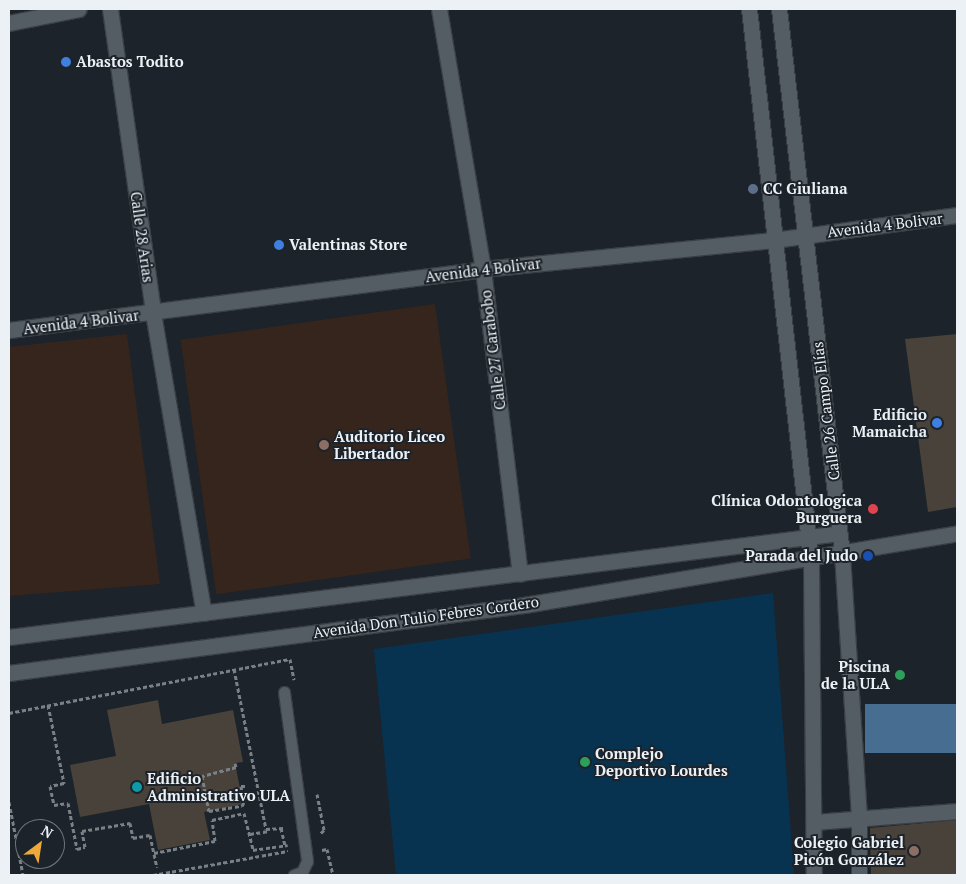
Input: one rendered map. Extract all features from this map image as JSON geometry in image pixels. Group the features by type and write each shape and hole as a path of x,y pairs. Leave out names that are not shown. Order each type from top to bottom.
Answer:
{"street":[{"path":"9,23 79,9"},
{"name":"Calle 28 Arias","path":"110,9 153,313 204,613"},
{"name":"Calle 27 Carabobo","path":"439,9 484,269 520,574"},
{"name":"Calle 26 Campo Elías","path":"748,9 811,560 815,822 814,875"},
{"name":"Calle 26 Campo Elías","path":"779,9 842,554 859,820 859,875"},
{"name":"Avenida 4 Bolivar","path":"9,330 484,269 774,240 957,215"},
{"name":"Avenida Don Tulio Febres Cordero","path":"9,638 840,533"},
{"name":"Avenida Don Tulio Febres Cordero","path":"9,672 524,605 811,560 957,534"},
{"path":"815,822 957,811"}],"lane":[{"path":"284,692 307,861 302,872 294,875"}],"path":[{"path":"9,713 290,659 296,687"},
{"path":"234,669 266,829 284,826 282,828 284,845"},
{"path":"48,704 64,783 50,786 54,805 68,803 77,849 83,850 85,847 82,831 130,823 133,838 150,835 157,867"},
{"path":"235,763 236,767 202,776 209,811 242,806 244,802 241,786 245,786"},
{"path":"316,791 324,831 316,835"},
{"path":"9,802 23,875"},
{"path":"153,875 285,853 289,849 288,844 253,850 244,813 212,820 215,841 154,852"},
{"path":"250,834 282,828"},
{"path":"315,851 327,849 333,875"}],"shaded area":[{"name":"Auditorio Liceo Libertador","path":"435,304 471,558 216,594 181,340"},
{"path":"127,334 160,584 9,596 9,347"},
{"name":"Complejo Deportivo Lourdes","path":"773,593 794,875 396,875 374,649"},
{"path":"865,704 957,704 957,753 865,753"}],"building":[{"name":"Edificio Mamaicha","path":"957,334 957,507 928,512 905,339"},
{"name":"Edificio Administrativo ULA","path":"158,700 162,724 233,710 243,762 235,763 243,804 204,812 210,840 158,850 149,804 80,817 70,765 116,756 107,710"},
{"name":"Colegio Gabriel Picón González","path":"957,820 957,874 871,875 870,828"}],"place":[{"name":"Abastos Todito","path":"66,62"},
{"name":"CC Giuliana","path":"753,189"},
{"name":"Valentinas Store","path":"279,245"},
{"name":"Edificio Mamaicha","path":"937,423"},
{"name":"Auditorio Liceo Libertador","path":"324,445"},
{"name":"Clínica Odontologica Burguera","path":"873,509"},
{"name":"Parada del Judo","path":"868,556"},
{"name":"Piscina de la ULA","path":"900,675"},
{"name":"Complejo Deportivo Lourdes","path":"585,762"},
{"name":"Edificio Administrativo ULA","path":"137,787"},
{"name":"Colegio Gabriel Picón González","path":"914,851"}]}
